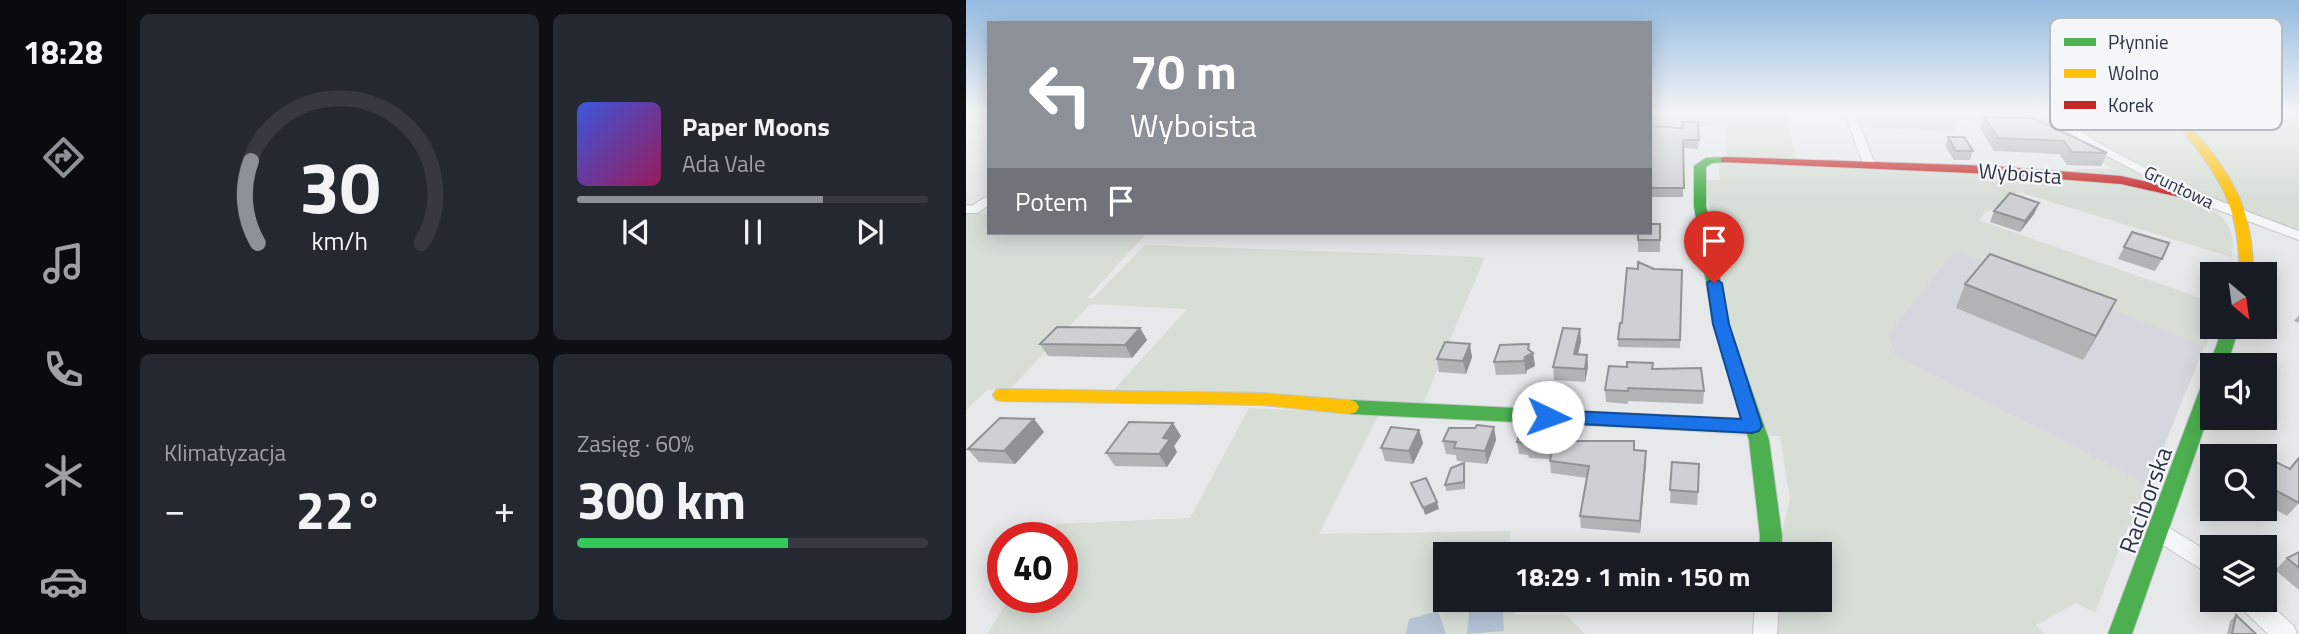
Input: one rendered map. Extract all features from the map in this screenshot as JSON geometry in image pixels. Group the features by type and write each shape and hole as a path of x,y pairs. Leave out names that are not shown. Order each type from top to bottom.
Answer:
{"street":[{"path":"1861,142 1870,166"},
{"name":"Gruntowa","path":"2089,142 2166,185"},
{"path":"2198,142 2222,170 2242,216 2248,246 2247,262"},
{"name":"Wyboista","path":"1771,542 1759,440 1752,426 1721,324 1700,206 1700,166 1710,160 1719,160 1993,170 2166,185 2193,196"},
{"name":"Gruntowa","path":"2193,196 2299,236"},
{"path":"969,210 987,201"},
{"path":"1002,395 1262,399 1379,410 1752,426"},
{"name":"Raciborska","path":"2120,634 2200,414"},
{"path":"2158,530 2200,558"},
{"path":"1765,634 1766,612"},
{"path":"2262,612 2285,634"}],"shaded area":[{"path":"1725,142 1792,142 1797,161 1726,158"},
{"path":"2065,142 2299,142 2299,234 2208,205 2220,216 2232,234 2231,257 2022,193 2009,193 2008,200 1985,213 1979,220 2200,298 2200,340 2208,340 2206,346 1955,250 1887,335 1895,355 2148,485 2131,527 2123,522 2128,526 2095,613 2076,603 2036,625 2044,634 1773,634 1774,612 1832,612 1832,542 1779,542 1790,499 1780,436 1744,436 1627,427 1761,417 1731,327 1704,180 1720,180 1719,163 2078,178 2073,169 2113,169"},
{"path":"966,213 987,214 987,235 1145,235 1087,298 1093,298 1145,245 1485,257 1423,404 1113,391 1187,309 1090,304 1010,389 987,390 966,410"},
{"path":"1955,250 2205,345 2148,485 1895,355 1887,335"},
{"path":"1249,408 1379,414 1319,534 1510,531 1510,542 1433,542 1433,612 1566,615 1585,634 987,634 1000,613 1078,613 1078,523 1190,518"}],"water":[{"path":"1438,612 1446,634 1406,634 1409,619"},
{"path":"1469,612 1503,612 1504,631 1467,634"}],"building":[{"path":"1652,142 1683,142 1684,188 1652,188"},
{"path":"1951,142 1967,142 1973,151 1956,151"},
{"path":"2064,142 2083,142 2107,153 2072,152"},
{"path":"2010,193 2039,203 2025,221 1994,211"},
{"path":"1652,224 1660,224 1660,240 1638,240 1638,235 1652,235"},
{"path":"2132,232 2169,243 2162,259 2124,247"},
{"path":"1990,254 2116,300 2096,336 1965,284"},
{"path":"1638,262 1654,269 1682,270 1680,340 1618,339 1627,268 1638,269"},
{"path":"1057,327 1140,328 1125,345 1040,344"},
{"path":"1563,328 1580,329 1574,354 1587,355 1585,369 1553,367"},
{"path":"1445,342 1470,344 1463,361 1437,359"},
{"path":"1529,344 1528,349 1533,353 1525,357 1524,361 1494,362 1500,345"},
{"path":"1627,362 1653,363 1652,369 1701,368 1704,391 1628,388 1628,391 1605,390 1609,366 1627,367"},
{"path":"1524,416 1544,417 1539,435 1569,436 1569,441 1634,441 1634,450 1646,451 1640,521 1580,516 1589,466 1550,461 1553,447 1527,446 1527,443 1517,442"},
{"path":"1000,418 1034,419 1004,451 968,449"},
{"path":"1129,422 1173,423 1163,438 1170,439 1159,454 1106,453"},
{"path":"1477,425 1494,427 1485,451 1454,448 1456,442 1443,441 1449,428 1475,428"},
{"path":"1391,427 1419,430 1409,451 1381,448"},
{"path":"2299,458 2299,503 2277,491 2277,462 2290,469"},
{"path":"1672,462 1699,464 1698,492 1670,490"},
{"path":"1464,463 1464,482 1445,485 1451,468"},
{"path":"1426,478 1437,502 1423,508 1411,483"},
{"path":"2299,552 2299,568 2287,558"},
{"path":"2236,615 2256,634 2232,634"}],"traffic: fast":[{"path":"1725,160 1710,160 1700,166 1700,206 1721,324 1759,440 1771,542"},
{"path":"2222,353 2227,340"},
{"path":"1350,407 1662,422"},
{"path":"2120,634 2200,414"}],"traffic: slow":[{"path":"2198,142 2229,186 2243,227 2246,262"},
{"path":"1002,395 1262,399 1350,407"},
{"path":"1662,422 1752,426"}],"traffic: jam":[{"path":"1725,160 1993,170 2121,180 2193,196"}],"route":[{"path":"1548,417 1752,426 1721,324 1714,283"}]}
